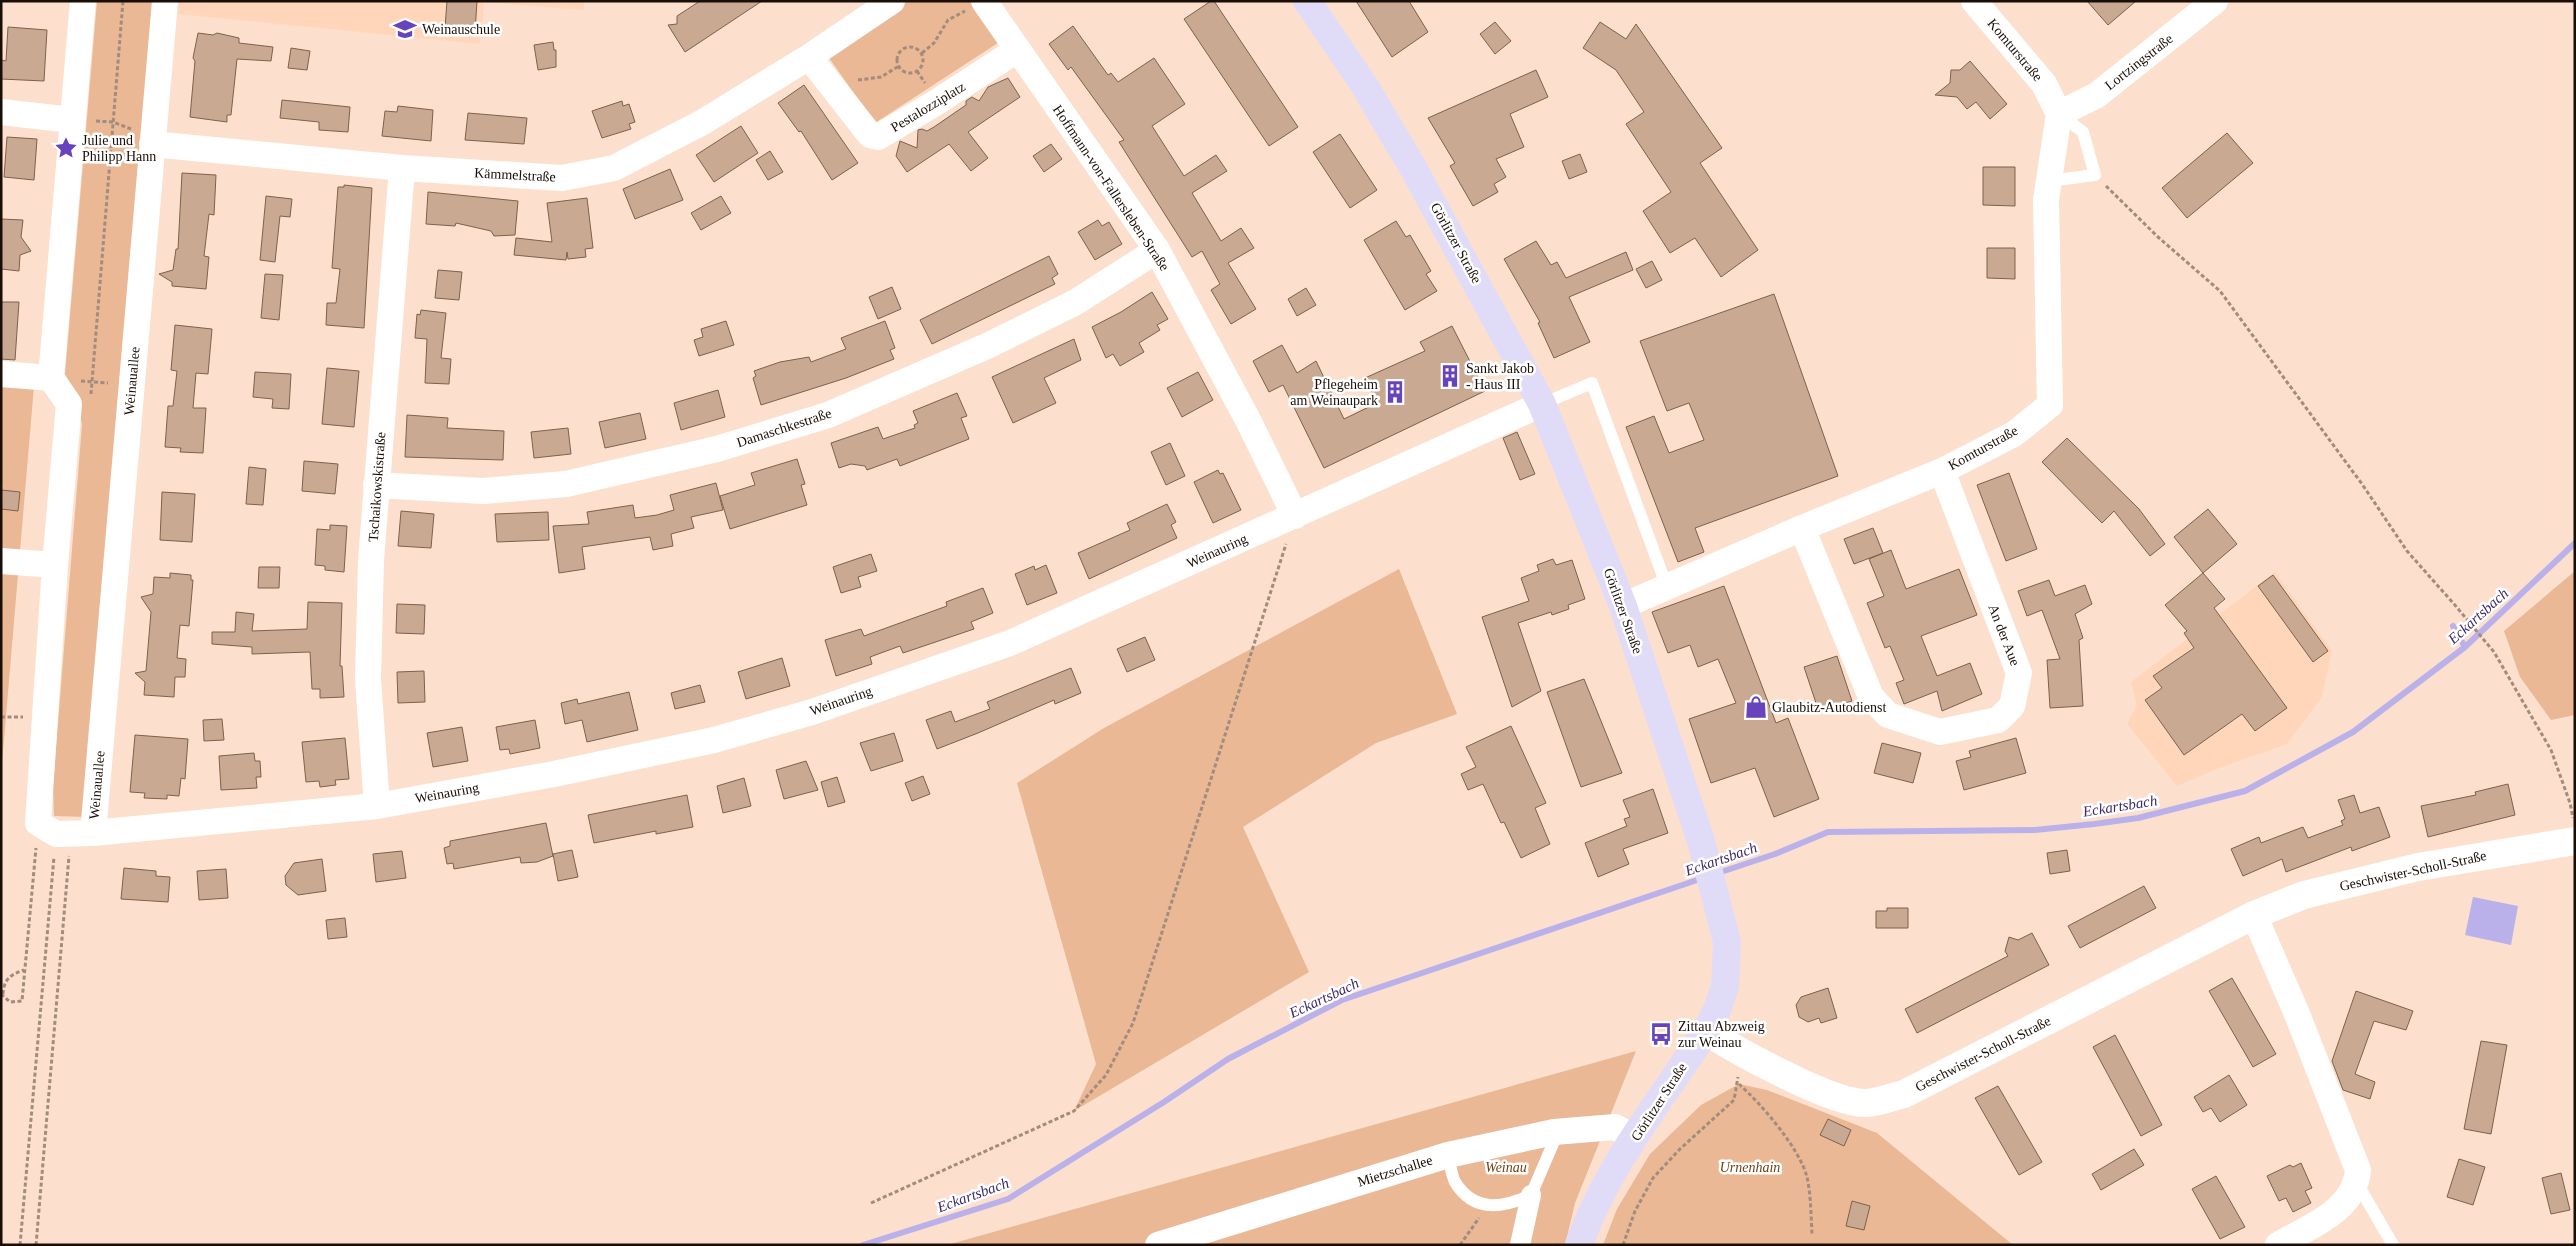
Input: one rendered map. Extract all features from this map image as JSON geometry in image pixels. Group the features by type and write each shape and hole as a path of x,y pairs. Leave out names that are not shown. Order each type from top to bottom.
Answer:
{"main road":[{"name":"Görlitzer Straße","path":"1307,1 1364,85 1408,157 1542,404 1623,606 1701,841 1720,908 1727,942 1726,971 1717,1010 1706,1031 1635,1138 1600,1197 1579,1245"}],"street":[{"path":"82,834 56,834 38,823 55,565 69,404 51,378 83,1"},
{"name":"Weinauallee","path":"82,834 165,1"},
{"name":"Kämmelstraße","path":"152,144 402,168 562,178 614,168 703,122 809,56 892,1"},
{"name":"Komturstraße","path":"1623,606 1802,528 1942,471 2014,434 2050,405 2046,200 2059,114 2044,84 1974,1"},
{"name":"Lortzingstraße","path":"2059,114 2097,95 2214,1"},
{"name":"Hoffmann-von-Fallersleben-Straße","path":"975,6 1016,50 1157,250 1249,422 1295,516"},
{"name":"Pestalozziplatz","path":"809,56 870,136 878,137 937,102 1016,50"},
{"path":"1,112 72,120"},
{"name":"Tschaikowskistraße","path":"377,806 368,679 376,485 402,168"},
{"name":"Damaschkestraße","path":"376,485 483,490 566,484 717,449 828,415 987,346 1076,302 1157,250"},
{"path":"1,374 51,378"},
{"name":"Weinauring","path":"82,834 377,806 554,774 714,740 812,712 1010,643 1542,404"},
{"name":"An der Aue","path":"1802,528 1871,697 1888,715 1940,732 1998,720 2012,706 2019,673 1942,471"},
{"path":"1,561 55,565"},
{"name":"Geschwister-Scholl-Straße","path":"1706,1031 1740,1053 1835,1096 1865,1103 1904,1094 2254,915 2304,895 2418,867 2575,841"},
{"path":"2254,915 2297,1014 2358,1170 2357,1183 2352,1194 2337,1210 2278,1245"},
{"name":"Mietzschallee","path":"1158,1245 1448,1155 1554,1132 1615,1127 1635,1138"},
{"path":"1520,1245 1531,1195"}],"lane":[{"path":"2049,181 2095,175 2083,132 2059,114"},
{"path":"1542,404 1592,383 1667,587"},
{"path":"1448,1155 1454,1180 1467,1197 1488,1205 1508,1205 1531,1195 1555,1139 1554,1132"},
{"path":"2357,1183 2393,1245"}],"path":[{"path":"922,53 915,47 906,47 897,57 899,66 904,72 916,72 922,66 922,53 934,42 948,20 975,6"},
{"path":"836,91 861,79 881,77 899,66"},
{"path":"2095,175 2158,237 2220,290 2362,484 2406,551 2494,652 2551,750 2570,803 2575,827"},
{"path":"871,1203 1074,1111 1106,1075 1133,1023 1295,516"},
{"path":"24,970 8,978 4,983 2,994 10,1002 22,1001 38,823"},
{"path":"36,1245 82,834"},
{"path":"1623,1245 1635,1211 1653,1178 1680,1148 1734,1100 1739,1084 1767,1112 1799,1158 1807,1177 1812,1235"},
{"path":"1460,1245 1488,1205"}],"shaded area":[{"name":"Weinauschule","path":"179,1 584,1 584,10 484,2 480,44 178,14"},
{"path":"2275,572 2332,651 2322,697 2287,744 2219,768 2177,786 2127,724 2137,705 2131,682"},
{"path":"2473,897 2518,906 2511,945 2465,935"}],"green space":[{"path":"97,1 157,1 87,817 54,816 53,785 82,425 77,396 65,374"},
{"path":"904,1 977,1 1004,39 875,123 827,55"},
{"path":"1,384 34,386 1,775"},
{"path":"1399,569 1457,714 1376,743 1243,827 1309,972 1074,1111 1096,1064 1017,783 1104,728"},
{"path":"2575,571 2575,715 2551,720 2520,677 2504,631"},
{"name":"Weinau","path":"1636,1051 1575,1203 1565,1245 947,1245"},
{"name":"Urnenhain","path":"1739,1084 1767,1090 1877,1133 2013,1245 1603,1245 1617,1209 1650,1154 1701,1105"}],"building":[{"path":"447,1 477,1 475,32 445,28"},
{"path":"700,1 762,1 685,52 668,25 677,24 677,16"},
{"path":"1211,1 1214,1 1298,127 1269,146 1184,19"},
{"path":"1356,1 1409,1 1428,32 1392,57"},
{"path":"2087,1 2136,1 2108,25"},
{"path":"1495,22 1511,41 1495,54 1480,34"},
{"path":"1600,22 1626,39 1636,24 1722,148 1700,163 1758,250 1721,277 1695,238 1670,253 1643,211 1671,192 1626,124 1644,112 1616,70 1583,48"},
{"path":"1073,26 1108,75 1111,73 1118,82 1154,58 1185,104 1152,126 1184,176 1216,155 1227,171 1192,193 1221,241 1241,228 1254,248 1228,263 1256,309 1231,324 1211,290 1220,284 1202,251 1192,257 1119,142 1124,140 1071,67 1068,70 1049,44"},
{"path":"8,27 47,30 44,81 1,79 1,60 6,61"},
{"path":"198,33 213,35 217,33 239,38 239,43 273,47 271,61 237,59 231,115 227,115 227,122 190,117 195,61 193,58"},
{"path":"553,42 554,50 556,50 556,67 538,70 534,45"},
{"path":"291,48 310,51 307,70 288,68"},
{"path":"1970,61 2007,104 1990,119 1976,102 1967,109 1957,97 1935,95 1950,83 1951,70 1960,70"},
{"path":"1536,70 1548,97 1510,114 1524,147 1496,159 1506,177 1494,184 1498,192 1473,206 1450,166 1455,163 1428,118"},
{"path":"1008,78 1020,97 968,132 988,158 971,171 949,144 907,172 896,156 900,141 917,148 918,130 927,131 934,127 966,105 966,101 972,97 979,101 988,87"},
{"path":"804,85 858,163 832,180 801,131 799,132 778,103"},
{"path":"282,100 350,107 348,132 319,130 319,122 280,118"},
{"path":"622,101 623,106 629,104 635,122 629,124 631,129 602,138 592,111"},
{"path":"398,106 433,110 431,141 382,136 385,111 397,112"},
{"path":"468,113 527,118 524,144 465,140"},
{"path":"741,126 758,153 714,182 696,155"},
{"path":"2227,133 2253,163 2187,218 2162,188"},
{"path":"1340,134 1377,190 1350,208 1313,152"},
{"path":"7,137 37,139 34,180 4,177"},
{"path":"1051,144 1062,159 1044,172 1033,156"},
{"path":"770,151 783,172 768,180 756,160"},
{"path":"1580,154 1587,172 1569,179 1562,161"},
{"path":"1983,167 2015,167 2015,206 1983,205"},
{"path":"670,169 683,200 635,219 623,189"},
{"path":"182,173 216,175 214,215 209,214 204,256 209,257 206,289 172,286 172,282 159,274 173,270 176,249 178,249"},
{"path":"344,185 372,188 364,328 326,325 327,303 336,303 340,269 332,268 338,187 344,187"},
{"path":"428,192 518,201 515,235 494,236 491,231 456,223 455,226 426,224"},
{"path":"266,196 292,199 290,217 280,216 275,262 260,260"},
{"path":"721,196 731,213 701,230 691,213"},
{"path":"587,198 593,248 585,249 586,257 568,259 567,252 566,260 514,255 516,238 552,242 547,203"},
{"path":"1,219 23,220 21,237 31,251 20,255 19,271 1,269"},
{"path":"1098,220 1102,226 1109,222 1122,244 1095,260 1078,232"},
{"path":"1396,221 1406,237 1410,235 1431,271 1426,274 1437,291 1405,310 1364,240"},
{"path":"1536,241 1551,265 1557,262 1566,278 1626,252 1633,270 1569,297 1590,342 1554,358 1538,323 1540,322 1504,259"},
{"path":"1987,248 2015,248 2015,279 1987,278"},
{"path":"1049,256 1058,274 1052,278 1055,284 932,344 920,320"},
{"path":"1652,261 1662,280 1646,288 1636,269"},
{"path":"438,270 462,272 459,300 435,298"},
{"path":"265,274 283,275 279,320 261,318"},
{"path":"892,287 901,309 878,319 869,297"},
{"path":"1306,288 1316,305 1297,316 1288,299"},
{"path":"1152,292 1168,319 1157,325 1160,330 1139,343 1144,352 1120,366 1113,354 1106,358 1092,327 1121,312"},
{"path":"1774,294 1838,476 1695,528 1704,552 1678,562 1626,427 1654,416 1669,453 1704,440 1689,403 1667,411 1640,341"},
{"path":"1,302 19,302 15,360 1,359"},
{"path":"421,310 446,313 441,358 451,359 449,384 425,383 427,339 415,338 417,314 420,315"},
{"path":"726,321 734,345 699,356 694,340 703,337 701,329"},
{"path":"885,321 895,348 890,350 894,359 846,378 761,405 753,378 756,376 754,371 780,362 809,357 811,362 846,349 841,338"},
{"path":"175,325 212,329 208,374 196,373 193,408 206,408 203,453 180,452 181,448 165,447 168,406 173,406 177,371 171,370"},
{"path":"1452,326 1485,391 1324,468 1283,385 1269,392 1253,361 1282,345 1297,373 1316,361 1344,419 1377,403 1365,378 1425,351 1420,342"},
{"path":"1074,339 1081,360 1044,378 1056,403 1013,423 992,377"},
{"path":"327,368 359,371 354,427 322,424"},
{"path":"255,372 291,374 289,409 272,408 273,399 253,397"},
{"path":"1198,372 1213,400 1182,417 1167,388"},
{"path":"718,390 725,417 681,430 674,403"},
{"path":"957,393 967,416 961,418 969,439 900,466 897,459 867,470 865,466 851,464 839,468 831,443 878,427 883,439 915,428 914,425 918,423 913,411"},
{"path":"640,413 646,439 605,448 599,422"},
{"path":"407,415 448,418 447,428 504,431 503,460 405,457"},
{"path":"568,428 571,454 534,458 531,432"},
{"path":"1517,432 1535,474 1520,480 1503,438"},
{"path":"2067,438 2139,509 2165,544 2150,556 2114,511 2102,523 2042,462"},
{"path":"1170,443 1185,476 1166,485 1151,452"},
{"path":"797,459 805,484 801,485 807,505 730,529 720,496 755,485 751,473"},
{"path":"304,461 338,464 335,494 302,491"},
{"path":"249,467 266,469 263,505 246,504"},
{"path":"1218,470 1220,474 1223,473 1241,510 1213,523 1194,482"},
{"path":"2009,473 2037,549 2006,561 1977,485"},
{"path":"716,483 723,510 691,517 694,528 671,534 673,546 653,550 650,537 582,547 585,569 559,573 553,526 589,524 587,512 633,505 635,518 657,515 674,510 670,495"},
{"path":"1,490 20,492 18,511 1,509"},
{"path":"162,492 195,494 192,542 160,540"},
{"path":"1167,504 1176,522 1171,525 1177,538 1089,579 1078,553 1130,530 1127,523"},
{"path":"2208,509 2237,544 2203,573 2174,537"},
{"path":"401,511 434,514 431,548 398,546"},
{"path":"548,512 549,540 497,542 495,514"},
{"path":"330,525 347,526 344,572 325,570 325,566 315,565 317,529 330,530"},
{"path":"1873,528 1883,553 1854,564 1844,539"},
{"path":"1891,550 1906,589 1959,569 1977,615 1921,636 1937,676 1970,663 1982,694 1942,711 1937,691 1904,704 1896,683 1904,680 1890,646 1885,648 1867,603 1884,596 1869,559"},
{"path":"871,554 877,571 858,577 861,587 841,593 833,567"},
{"path":"1553,559 1556,565 1572,560 1585,599 1568,605 1569,609 1552,615 1551,612 1518,623 1541,691 1512,707 1482,617 1529,601 1521,578 1539,571 1537,565"},
{"path":"1046,565 1057,593 1027,605 1015,574 1034,566 1035,570"},
{"path":"259,567 280,567 279,588 258,588"},
{"path":"170,573 191,575 191,580 193,580 189,626 180,625 177,658 186,659 185,677 175,677 174,697 144,695 145,682 135,673 146,671 151,612 141,597 153,594 154,577 170,578"},
{"path":"2203,573 2225,599 2214,608 2287,708 2255,731 2242,714 2184,755 2145,700 2162,688 2153,676 2194,648 2184,633 2187,631 2165,605"},
{"path":"2273,575 2328,651 2313,662 2258,586"},
{"path":"2049,580 2055,596 2085,585 2092,604 2075,614 2083,638 2079,640 2083,706 2050,708 2047,660 2060,659 2042,610 2027,616 2018,591"},
{"path":"1724,586 1776,723 1788,718 1819,799 1774,817 1755,768 1711,783 1689,719 1736,703 1718,659 1698,667 1690,645 1668,653 1652,612"},
{"path":"983,588 993,613 971,622 974,629 903,653 900,646 870,657 872,664 836,676 825,640 861,629 864,636 947,606 946,602"},
{"path":"308,602 342,603 340,666 342,666 344,697 320,698 320,689 312,689 310,652 252,654 252,647 212,644 212,632 235,632 236,612 254,614 252,631 307,629"},
{"path":"397,604 425,605 424,634 396,633"},
{"path":"1145,637 1155,660 1127,672 1117,649"},
{"path":"1837,656 1852,701 1819,712 1804,667"},
{"path":"782,658 790,686 746,699 738,672"},
{"path":"1071,668 1081,693 1055,704 1054,700 937,749 926,720 951,711 955,722 990,709 987,702"},
{"path":"424,671 425,702 398,703 397,672"},
{"path":"1584,679 1622,773 1581,787 1547,692"},
{"path":"700,685 705,702 675,709 671,693"},
{"path":"629,692 638,730 587,742 582,720 565,724 561,703 577,699 578,704"},
{"path":"222,719 224,740 204,741 203,720"},
{"path":"535,720 540,748 510,754 509,749 500,750 496,727"},
{"path":"1511,726 1546,803 1535,808 1550,844 1521,858 1504,822 1501,823 1483,784 1468,790 1461,774 1476,767 1466,747"},
{"path":"462,727 468,761 433,767 427,733"},
{"path":"894,733 903,761 871,771 860,743"},
{"path":"135,735 188,739 185,779 181,778 179,796 167,795 167,799 144,798 145,793 130,792"},
{"path":"345,738 349,779 335,780 336,785 320,787 319,781 306,782 302,742"},
{"path":"2016,738 2026,773 1964,790 1956,761 1971,757 1969,751"},
{"path":"1882,743 1921,753 1913,783 1874,773"},
{"path":"254,753 255,761 260,761 261,777 256,777 257,788 221,790 219,756"},
{"path":"806,761 818,790 784,799 776,770"},
{"path":"923,776 930,794 912,801 905,783"},
{"path":"837,777 845,802 828,807 821,782"},
{"path":"744,778 751,806 723,813 717,786"},
{"path":"2508,784 2515,815 2428,837 2421,806 2476,795 2475,792"},
{"path":"1653,789 1668,833 1623,849 1629,864 1598,877 1585,843 1627,826 1624,819 1630,817 1623,800"},
{"path":"687,795 693,827 656,834 656,831 594,843 588,815"},
{"path":"2354,795 2360,813 2379,807 2390,837 2352,851 2351,847 2286,872 2282,859 2243,876 2231,849 2259,837 2261,843 2303,827 2308,838 2343,825 2341,821 2345,819 2338,800"},
{"path":"546,823 553,856 537,862 521,863 520,857 454,869 453,863 447,864 444,848 450,846 450,841"},
{"path":"572,850 578,877 558,881 553,854"},
{"path":"2067,850 2070,871 2050,874 2047,853"},
{"path":"402,851 406,878 376,882 373,854"},
{"path":"322,859 326,891 298,895 286,885 285,876 294,863"},
{"path":"124,868 156,871 156,876 170,877 168,902 121,899"},
{"path":"226,869 228,898 199,900 197,871"},
{"path":"2144,886 2156,908 2080,948 2068,926"},
{"path":"1887,908 1908,908 1908,928 1876,928 1876,911 1887,911"},
{"path":"345,918 347,937 328,939 326,920"},
{"path":"2032,933 2049,965 1917,1033 1905,1009 2008,956 2005,951 2009,937 2018,940"},
{"path":"2232,978 2276,1054 2253,1067 2209,991"},
{"path":"1828,988 1837,1018 1821,1023 1819,1018 1808,1022 1799,1017 1796,1005 1801,997"},
{"path":"2356,991 2413,1011 2406,1030 2374,1021 2355,1074 2375,1082 2370,1099 2343,1090 2332,1061"},
{"path":"2115,1035 2162,1125 2141,1136 2093,1047"},
{"path":"2481,1041 2507,1045 2491,1134 2464,1129"},
{"path":"2229,1075 2247,1105 2220,1122 2211,1108 2203,1112 2194,1097"},
{"path":"1998,1086 2042,1162 2019,1175 1975,1098"},
{"path":"1828,1119 1851,1130 1844,1146 1820,1135"},
{"path":"2134,1149 2144,1165 2101,1190 2092,1174"},
{"path":"2459,1159 2485,1167 2473,1205 2447,1197"},
{"path":"2301,1163 2312,1188 2305,1191 2311,1203 2293,1212 2286,1198 2279,1201 2267,1176 2290,1165 2293,1167"},
{"path":"2561,1173 2570,1210 2551,1214 2542,1178"},
{"path":"2216,1176 2245,1227 2220,1239 2192,1189"},
{"path":"1852,1201 1870,1206 1864,1230 1846,1226"}],"waterway":[{"name":"Eckartsbach","path":"1715,874 1775,854 1828,832 2035,830 2138,818 2245,791 2353,732 2465,647 2575,543"},
{"path":"2453,626 2465,647"},
{"name":"Eckartsbach","path":"863,1245 1008,1199 1164,1102 1228,1059 1342,1000 1703,878"}],"place":[{"name":"Weinauschule","path":"405,29"},
{"name":"Julie und Philipp Hann","path":"66,148"},
{"name":"Sankt Jakob - Haus III","path":"1450,376"},
{"name":"Pflegeheim am Weinaupark","path":"1395,392"},
{"name":"Glaubitz-Autodienst","path":"1756,707"},
{"name":"Zittau Abzweig zur Weinau","path":"1661,1034"}]}
